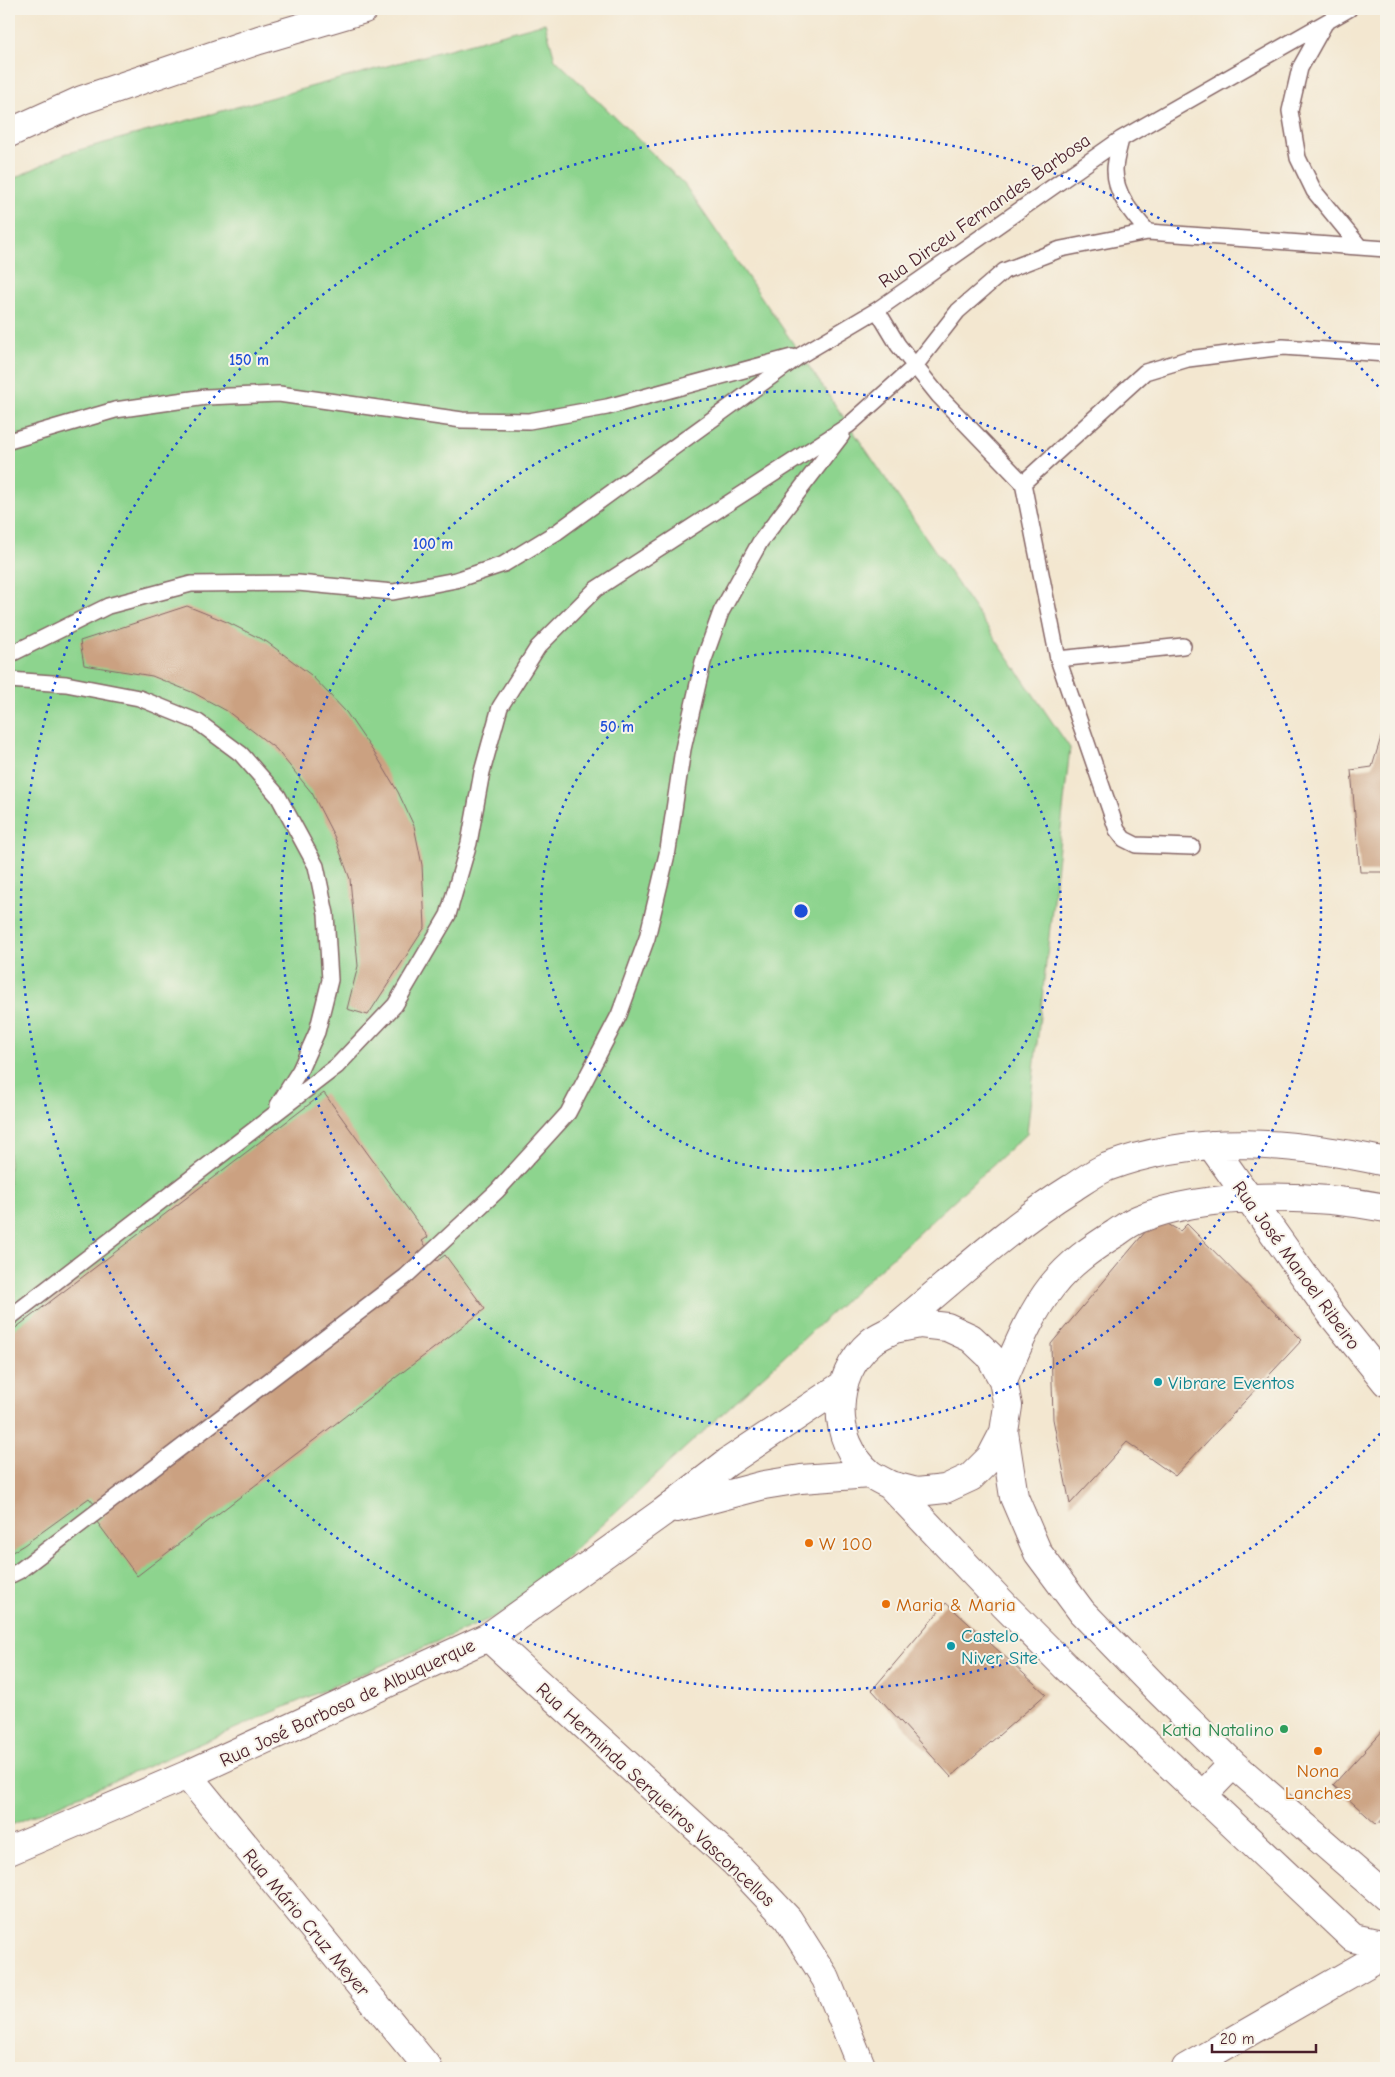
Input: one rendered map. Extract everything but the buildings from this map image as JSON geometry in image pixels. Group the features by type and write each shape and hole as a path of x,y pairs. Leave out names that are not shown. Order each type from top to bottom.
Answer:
{"street":[{"path":"9,133 82,100 259,40 364,9"},
{"path":"1386,1162 1312,1148 1258,1144 1166,1149 1106,1168 1043,1206 894,1329 872,1342 854,1361 843,1385 840,1411 844,1437 855,1457 1005,1606 1352,1938 1386,1945"},
{"name":"Rua José Manoel Ribeiro","path":"1211,1146 1332,1315 1386,1382"},
{"path":"1003,1380 1027,1327 1052,1286 1085,1252 1137,1220 1190,1204 1277,1198 1323,1200 1386,1208"},
{"path":"894,1329 920,1324 947,1327 970,1338 990,1356 1003,1380 1008,1406 1004,1432 1014,1497 1038,1553 1082,1612 1151,1684 1233,1764 1386,1897"},
{"name":"Rua José Barbosa de Albuquerque","path":"9,1850 187,1776 488,1637 663,1512 728,1462 843,1385"},
{"path":"880,1480 917,1492 945,1489 971,1477 991,1457 1004,1432"},
{"name":"Rua José Barbosa de Albuquerque","path":"663,1512 764,1485 800,1479 880,1480"},
{"name":"Rua Herminda Serqueiros Vasconcellos","path":"488,1637 735,1863 788,1920 826,1979 862,2068"},
{"path":"1202,1796 1233,1764"},
{"name":"Rua Mário Cruz Meyer","path":"187,1776 428,2068"},
{"path":"1186,2068 1386,1953"}],"lane":[{"name":"Rua Dirceu Fernandes Barbosa","path":"1022,483 939,396 898,345 877,310 1121,138 1349,9"},
{"name":"Rua Dirceu Fernandes Barbosa","path":"1325,24 1300,68 1290,111 1298,158 1314,191 1360,247"},
{"name":"Rua Dirceu Fernandes Barbosa","path":"1121,138 1115,170 1120,191 1131,212 1148,232"},
{"path":"9,1318 337,1066 395,1006 448,915 469,843 482,772 500,707 538,647 596,589 849,425 915,366 958,311 1004,271 1060,249 1148,232 1386,248"},
{"path":"9,655 108,606 191,584 298,583 393,592 456,580 504,564 558,532 801,355 877,310"},
{"path":"1192,847 1136,844 1124,839 1117,830 1058,659 1022,483 1145,372 1188,359 1284,347 1386,354"},
{"path":"9,442 115,410 206,397 279,394 462,420 529,421 607,407 801,355"},
{"path":"9,1576 405,1277 498,1191 568,1113 619,1015 647,938 668,850 683,749 703,662 721,612 760,542 849,425"},
{"path":"1058,659 1183,646"},
{"path":"9,680 66,684 139,698 198,722 241,754 278,796 316,866 326,914 330,980 317,1032 300,1070 271,1115"}],"green space":[{"path":"545,23 555,59 684,184 1070,748 1027,1133 508,1611 9,1826 9,181 64,154"}],"place":[{"name":"Vibrare Eventos","path":"1158,1382"},
{"name":"W 100","path":"809,1543"},
{"name":"Maria & Maria","path":"886,1604"},
{"name":"Castelo Niver Site","path":"951,1646"},
{"name":"Katia Natalino","path":"1284,1729"},
{"name":"Nona Lanches","path":"1318,1751"}]}
